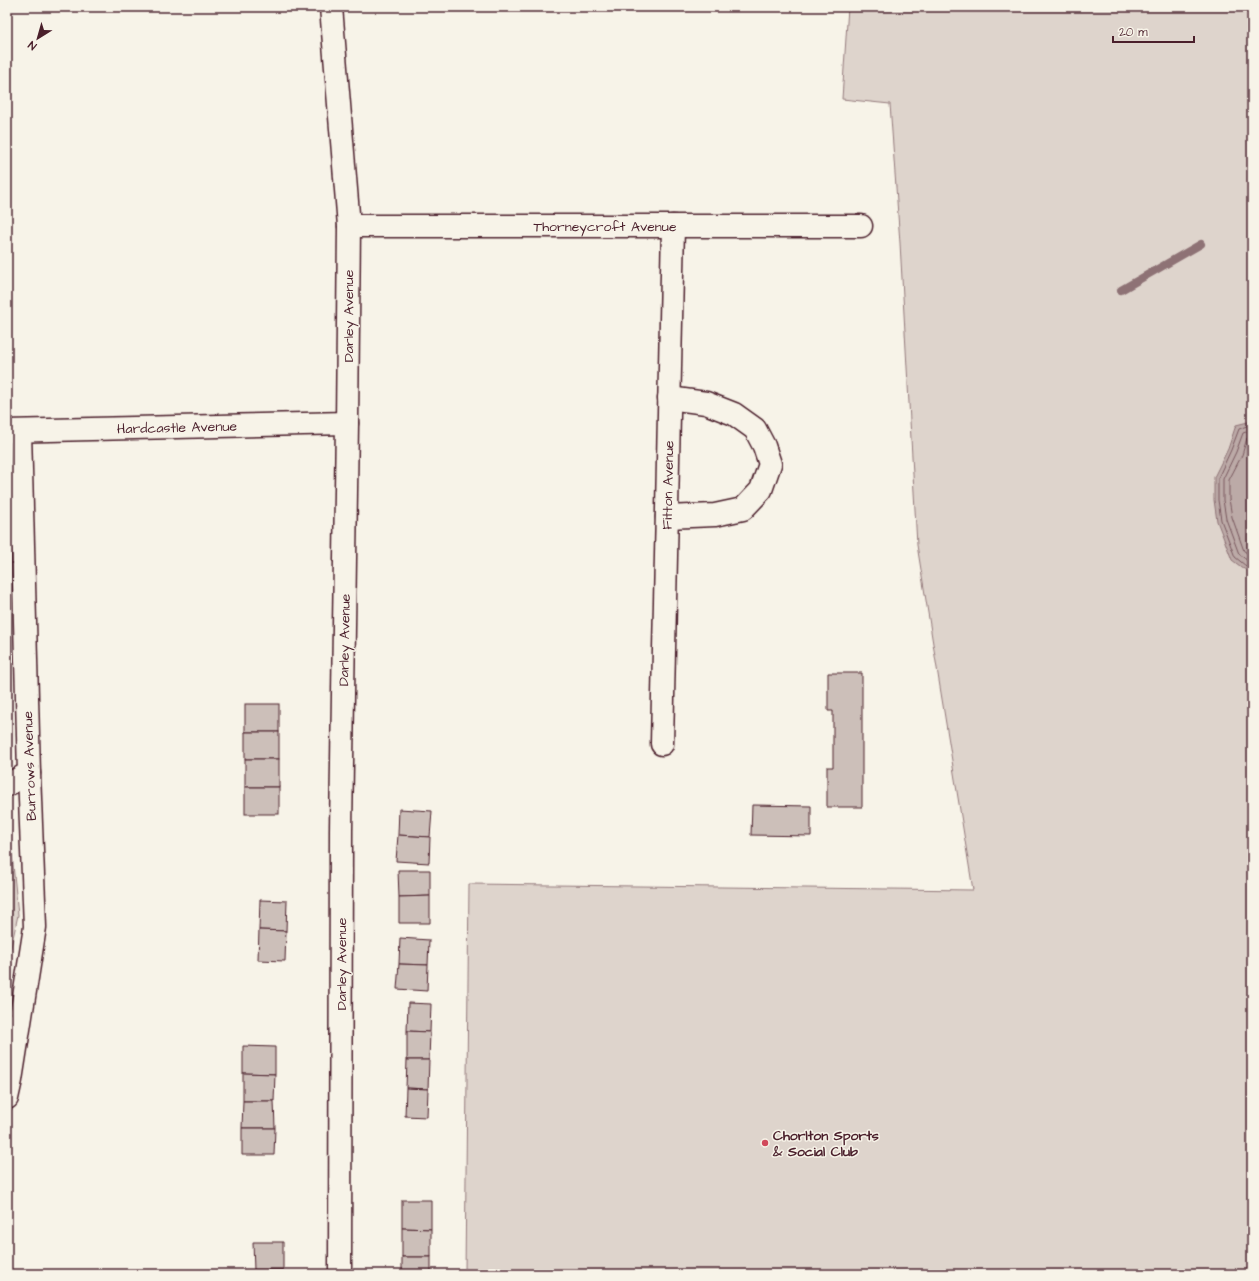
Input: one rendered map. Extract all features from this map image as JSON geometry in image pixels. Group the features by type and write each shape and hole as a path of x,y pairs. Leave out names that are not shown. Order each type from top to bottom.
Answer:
{"street":[{"name":"Darley Avenue","path":"331,7 348,226 347,423 341,830 340,1274"},
{"name":"Thorneycroft Avenue","path":"348,226 861,226"},
{"name":"Fitton Avenue","path":"662,744 673,226"},
{"path":"667,517 714,515 743,509 761,490 770,464 764,446 755,429 734,414 706,403 669,398"},
{"name":"Hardcastle Avenue","path":"14,432 347,423"},
{"name":"Burrows Avenue","path":"8,1085 35,927 14,432"},
{"path":"7,785 29,773"}],"shaded area":[{"path":"848,7 1252,7 1252,1274 465,1274 469,884 973,890 917,545 900,243 890,104 842,99"},
{"path":"8,813 18,915 7,966 7,814"}],"water":[{"path":"1252,418 1252,571 1244,569 1232,560 1217,521 1214,500 1214,477 1228,449 1236,425 1248,422"}],"building":[{"path":"828,673 862,673 862,807 827,807 827,767 833,767 833,711 828,711"},
{"path":"245,704 279,704 279,732 245,732"},
{"path":"245,732 279,732 279,759 245,759"},
{"path":"245,759 279,759 279,787 245,787"},
{"path":"245,787 279,787 279,814 245,814"},
{"path":"752,805 811,806 811,836 751,835"},
{"path":"399,809 432,811 430,837 398,835"},
{"path":"398,835 430,837 429,863 396,861"},
{"path":"398,870 430,870 430,896 399,897"},
{"path":"430,896 430,923 399,923 399,897"},
{"path":"260,900 287,901 286,931 259,930"},
{"path":"259,930 286,931 285,961 258,960"},
{"path":"400,938 429,940 428,965 399,964"},
{"path":"399,964 428,965 427,991 397,989"},
{"path":"408,1003 431,1004 430,1032 407,1031"},
{"path":"407,1031 430,1032 429,1060 407,1060"},
{"path":"243,1046 275,1047 275,1074 243,1073"},
{"path":"407,1060 429,1060 428,1089 406,1088"},
{"path":"243,1073 275,1074 274,1101 243,1101"},
{"path":"406,1088 428,1089 427,1117 405,1116"},
{"path":"243,1101 274,1101 275,1128 242,1128"},
{"path":"242,1128 275,1128 274,1155 242,1155"},
{"path":"402,1200 431,1200 431,1229 402,1228"},
{"path":"402,1228 431,1229 431,1257 402,1257"},
{"path":"253,1242 283,1242 283,1270 254,1270"},
{"path":"402,1257 431,1257 431,1274 402,1274"},
{"path":"254,1270 283,1270 283,1274 254,1274"}],"waterway":[{"path":"1121,290 1201,244"}],"place":[{"name":"Chorlton Sports & Social Club","path":"765,1143"}]}
